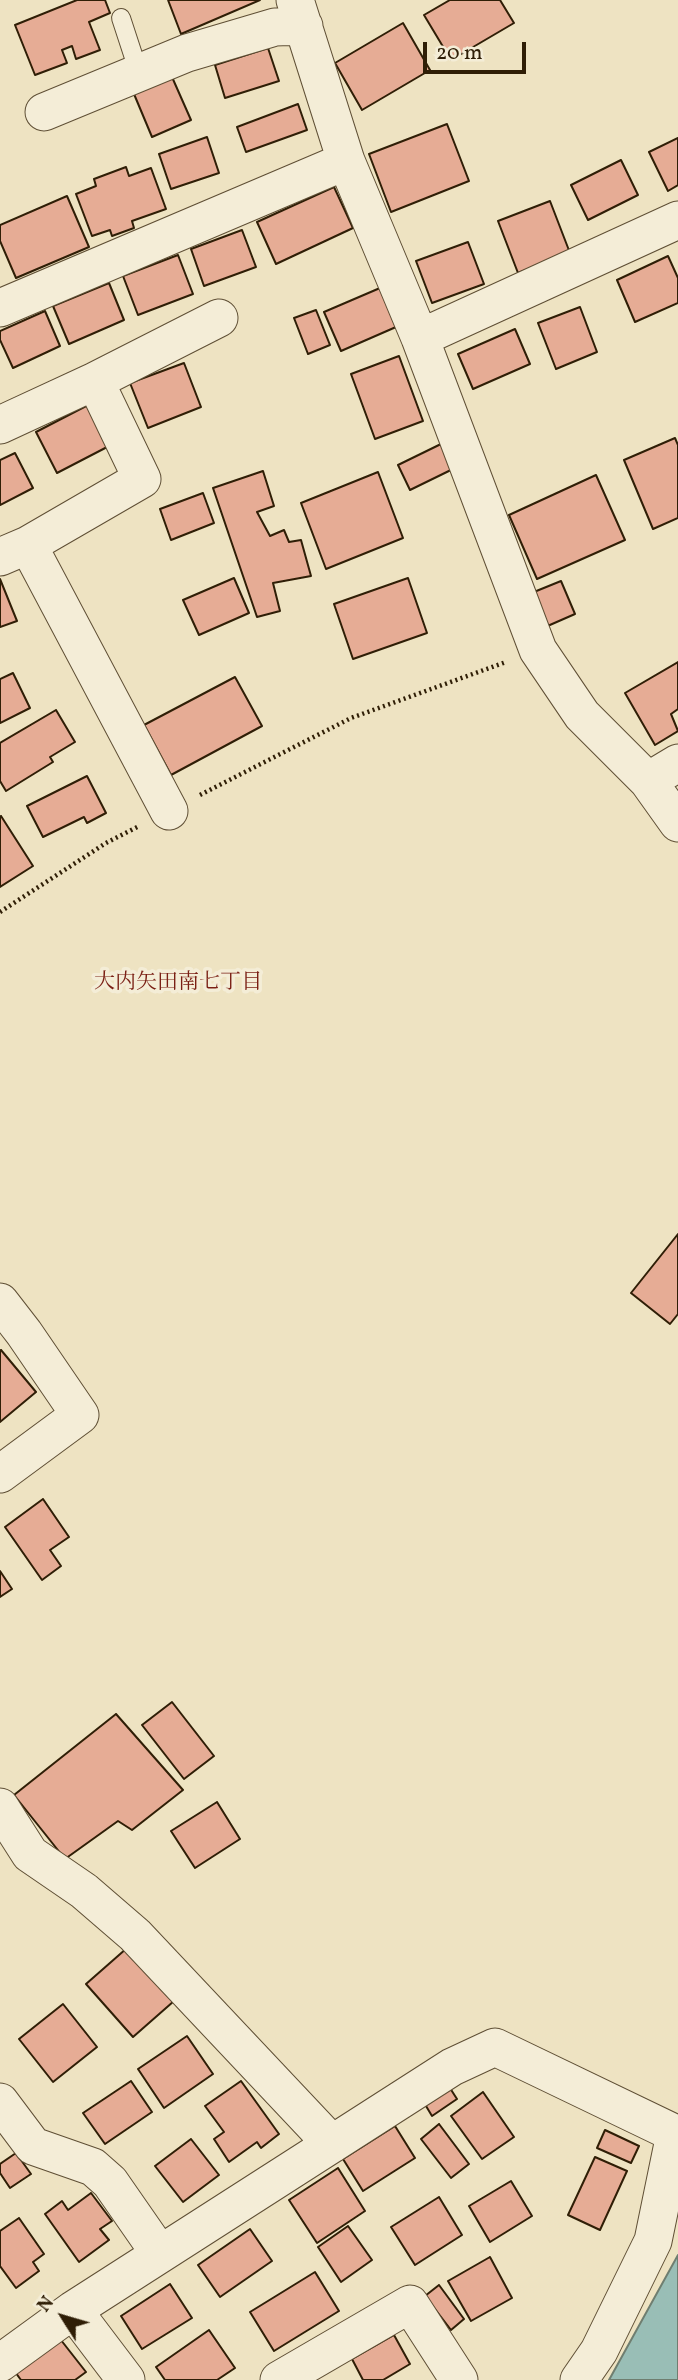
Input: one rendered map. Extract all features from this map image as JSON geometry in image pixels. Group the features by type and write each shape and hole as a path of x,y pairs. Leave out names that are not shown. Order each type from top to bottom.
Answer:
{"street":[{"path":"44,112 187,53 275,27 299,13 346,161 420,338 538,650 582,715 663,772 678,822"},
{"path":"0,308 346,161"},
{"path":"420,338 678,220"},
{"path":"0,425 95,381 219,318"},
{"path":"95,381 142,480 14,551 169,811"},
{"path":"0,1302 80,1415 0,1474"},
{"path":"0,1807 30,1854 83,1891 135,1935 332,2144"},
{"path":"0,2362 73,2309 452,2067 495,2047 676,2135 653,2241 599,2351 579,2380"},
{"path":"0,2102 33,2147 93,2167 110,2182 160,2254"},
{"path":"279,2380 410,2304 459,2380"},
{"path":"73,2309 126,2380"}],"lane":[{"path":"121,18 139,73"}],"path":[{"path":"0,912 106,843 351,718 538,650"}],"water":[{"path":"678,2255 678,2380 609,2380"}],"building":[{"path":"77,0 105,0 110,13 89,22 100,50 76,59 72,46 62,50 67,63 35,75 15,25"},
{"path":"168,0 260,0 181,34"},
{"path":"450,0 500,0 514,23 451,60 424,15"},
{"path":"403,23 430,70 362,110 335,63"},
{"path":"268,48 279,81 225,98 215,65"},
{"path":"172,77 191,120 152,137 134,94"},
{"path":"298,104 307,130 246,152 237,127"},
{"path":"447,124 469,181 391,212 369,154"},
{"path":"207,137 219,173 171,189 159,154"},
{"path":"678,138 678,185 668,191 649,152"},
{"path":"621,160 638,195 588,220 571,185"},
{"path":"126,167 129,176 151,168 166,209 132,221 134,228 112,236 110,230 92,236 76,194 96,186 94,179"},
{"path":"334,187 353,228 276,264 257,222"},
{"path":"67,196 89,247 16,278 0,241 0,225"},
{"path":"550,201 570,253 518,273 498,221"},
{"path":"242,230 256,267 204,286 191,249"},
{"path":"468,242 484,284 432,303 416,261"},
{"path":"178,255 193,294 138,315 123,276"},
{"path":"668,256 678,278 678,303 635,322 617,280"},
{"path":"109,283 124,320 69,344 53,306"},
{"path":"380,288 396,327 341,351 324,312"},
{"path":"580,307 597,352 556,369 538,323"},
{"path":"316,310 330,345 308,354 294,318"},
{"path":"45,311 60,346 13,368 0,340 0,331"},
{"path":"515,329 530,364 473,389 458,354"},
{"path":"399,356 423,421 375,439 351,374"},
{"path":"184,363 201,407 148,428 130,383"},
{"path":"90,404 111,445 57,473 36,432"},
{"path":"675,438 678,445 678,518 653,529 624,460"},
{"path":"443,443 455,468 410,490 398,465"},
{"path":"15,453 33,488 0,505 0,460"},
{"path":"263,471 274,506 257,512 270,536 284,530 289,542 301,540 311,576 273,583 280,611 257,617 213,488"},
{"path":"378,472 403,538 326,569 301,503"},
{"path":"596,475 625,540 537,579 509,515"},
{"path":"203,493 214,523 171,540 160,509"},
{"path":"234,578 249,613 199,635 183,600"},
{"path":"408,578 427,633 353,659 334,604"},
{"path":"0,579 17,621 0,627"},
{"path":"561,581 575,614 543,628 529,594"},
{"path":"678,662 678,709 671,714 678,731 655,745 625,693"},
{"path":"13,673 30,708 0,723 0,679"},
{"path":"235,677 262,726 171,775 144,725"},
{"path":"56,710 75,742 50,757 53,762 6,791 0,781 0,743"},
{"path":"87,776 106,813 87,823 84,817 43,837 27,806"},
{"path":"0,817 33,866 0,887"},
{"path":"678,1234 678,1314 670,1324 631,1293"},
{"path":"0,1351 36,1392 0,1422"},
{"path":"43,1499 69,1537 50,1550 61,1566 42,1580 5,1527"},
{"path":"0,1571 12,1589 0,1597"},
{"path":"172,1702 214,1756 184,1779 142,1725"},
{"path":"116,1714 183,1790 132,1830 118,1821 65,1859 14,1795"},
{"path":"217,1802 240,1839 195,1868 171,1831"},
{"path":"127,1948 174,2001 133,2037 86,1984"},
{"path":"63,2004 97,2047 53,2082 19,2039"},
{"path":"187,2036 213,2074 164,2108 138,2069"},
{"path":"131,2081 152,2112 105,2144 83,2113"},
{"path":"241,2081 279,2134 261,2148 257,2142 229,2162 214,2139 224,2132 205,2106"},
{"path":"448,2085 457,2099 432,2116 423,2101"},
{"path":"483,2092 514,2137 482,2159 451,2116"},
{"path":"439,2124 469,2164 451,2178 421,2139"},
{"path":"395,2126 415,2158 363,2191 343,2159"},
{"path":"605,2130 639,2146 631,2163 597,2148"},
{"path":"191,2139 219,2175 183,2202 155,2166"},
{"path":"16,2153 31,2174 10,2188 0,2173 0,2164"},
{"path":"595,2157 627,2171 600,2230 568,2215"},
{"path":"338,2168 365,2211 317,2243 289,2200"},
{"path":"511,2181 532,2216 490,2242 469,2206"},
{"path":"91,2193 112,2221 100,2229 109,2240 79,2262 45,2214 62,2201 68,2210"},
{"path":"439,2197 462,2235 415,2265 391,2227"},
{"path":"19,2218 44,2254 33,2262 39,2271 16,2288 0,2266 0,2231"},
{"path":"348,2226 372,2260 341,2282 318,2247"},
{"path":"250,2229 272,2261 220,2297 198,2265"},
{"path":"490,2257 512,2298 471,2321 448,2281"},
{"path":"315,2272 339,2311 274,2351 250,2312"},
{"path":"170,2284 192,2318 142,2349 121,2316"},
{"path":"439,2285 464,2319 451,2330 425,2296"},
{"path":"209,2330 235,2368 217,2380 165,2380 156,2367"},
{"path":"57,2335 86,2372 75,2380 21,2380 13,2369"},
{"path":"394,2335 410,2364 383,2380 363,2380 352,2359"}],"district":[{"name":"大内矢田南七丁目","path":"178,984"}]}
